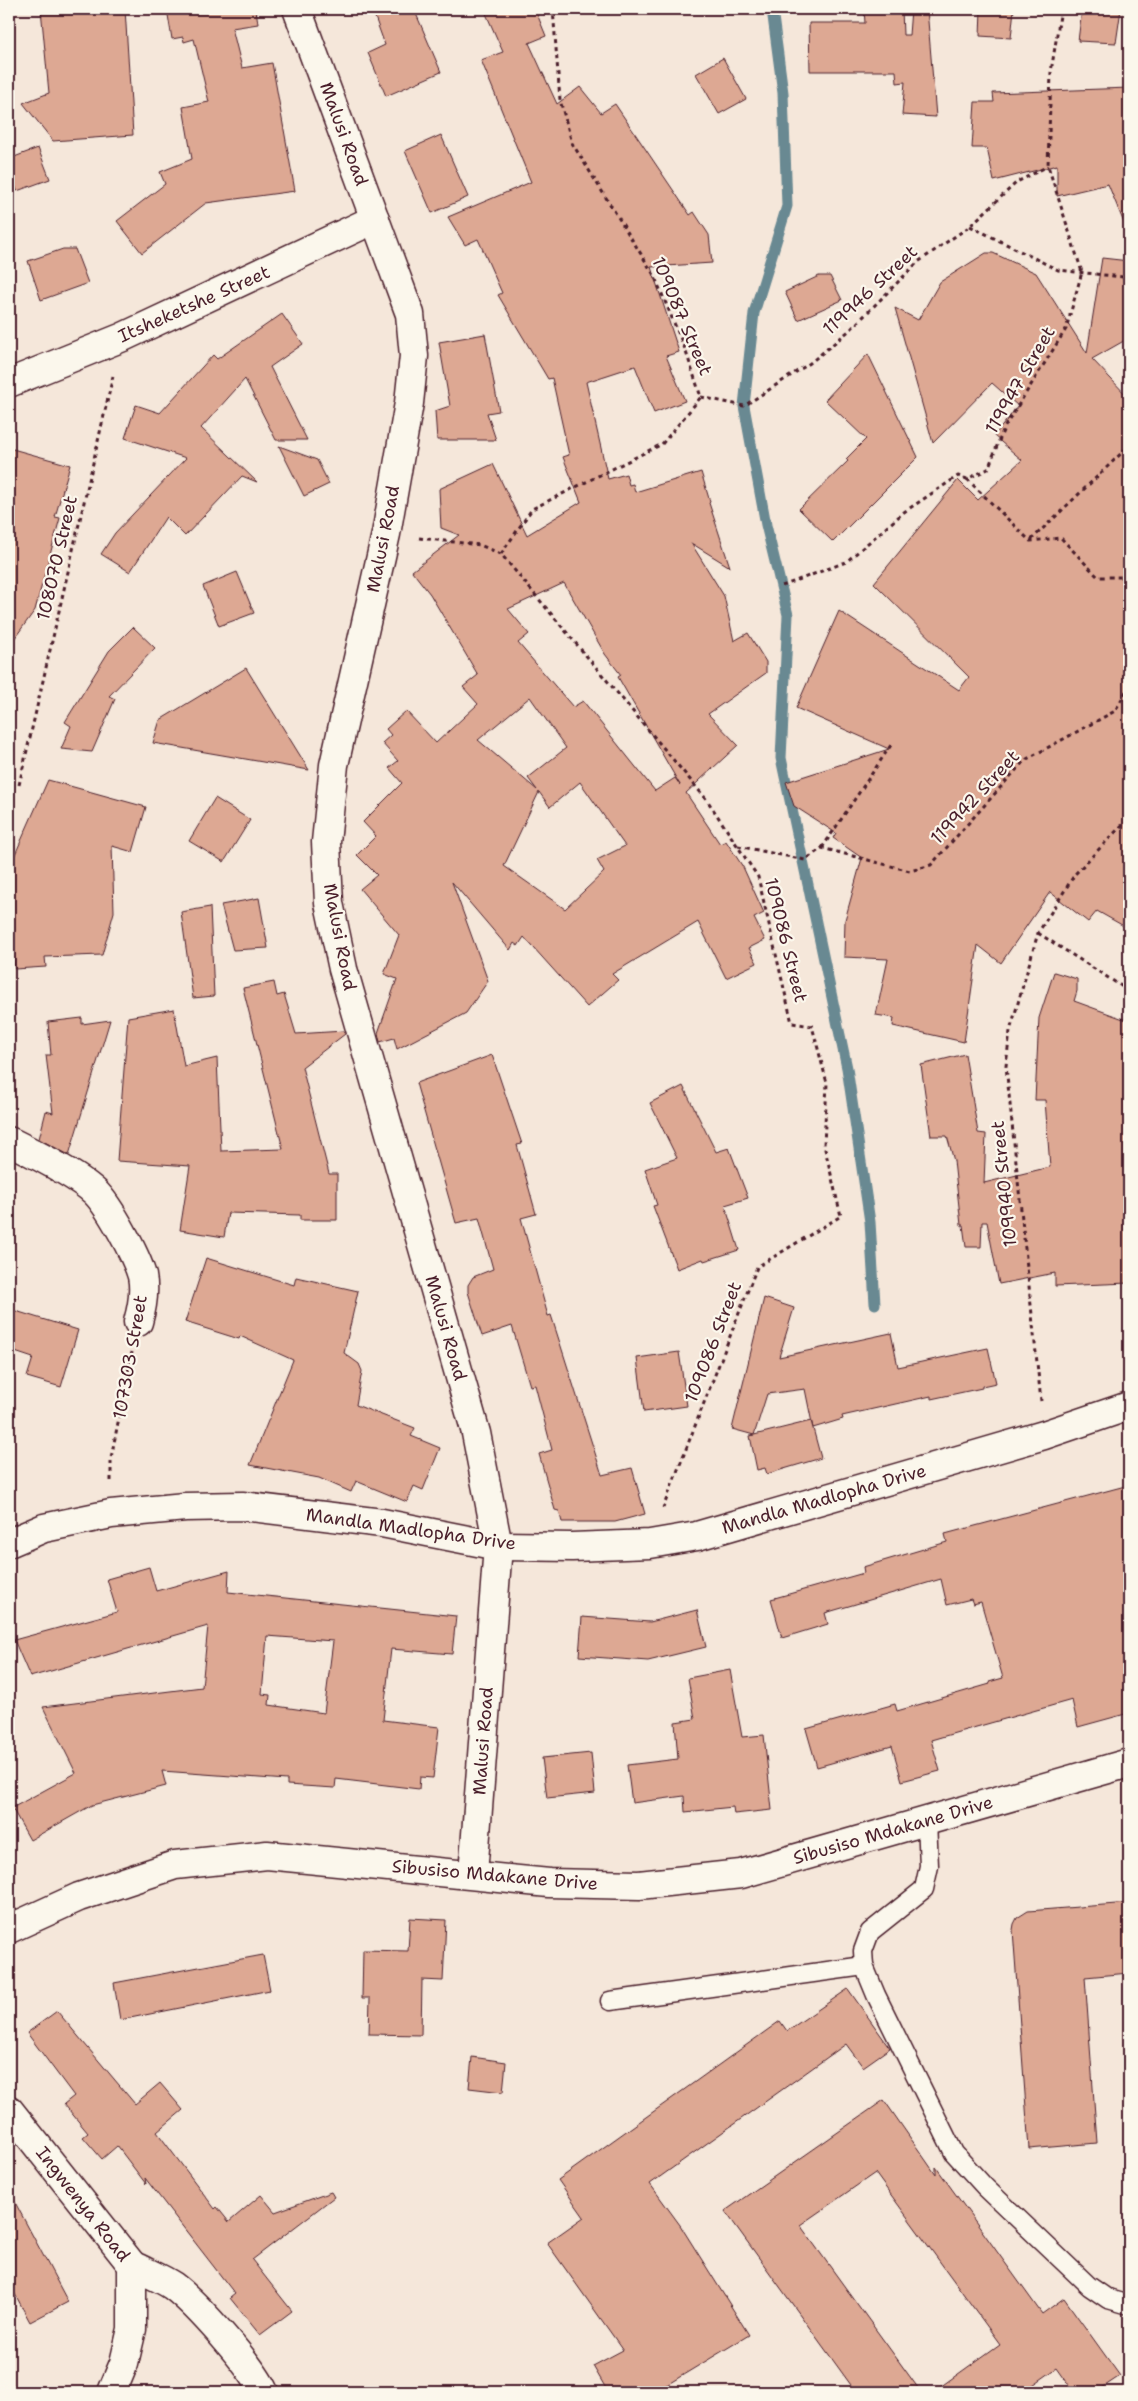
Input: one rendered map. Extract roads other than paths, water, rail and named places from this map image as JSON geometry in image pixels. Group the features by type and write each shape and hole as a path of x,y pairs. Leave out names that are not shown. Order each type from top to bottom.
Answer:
{"street":[{"name":"Malusi Road","path":"297,9 410,314 414,356 409,403 386,534 334,765 326,842 329,903 343,969 476,1433 498,1546 473,1874"},
{"name":"Itsheketshe Street","path":"9,382 123,337 376,219"},
{"name":"107303 Street","path":"9,1141 83,1183 103,1202 129,1248 142,1276 142,1309 138,1322"},
{"name":"Mandla Madlopha Drive","path":"9,1543 44,1528 111,1514 185,1507 242,1506 382,1523 498,1546 572,1547 650,1544 697,1536 1044,1435 1129,1406"},
{"name":"Sibusiso Mdakane Drive","path":"9,1929 79,1897 175,1865 266,1855 549,1883 639,1885 741,1874 1129,1763"},
{"name":"Ingwenya Road","path":"9,2110 132,2264 132,2330 124,2363 112,2392"},
{"path":"132,2264 173,2286 234,2349 261,2384 264,2392"}],"lane":[{"path":"927,1821 929,1866 924,1889 870,1932 863,1951 864,1966 876,1995 954,2153 985,2187 1090,2286 1108,2299 1129,2305"},
{"path":"610,2001 864,1966"}],"waterway":[{"path":"772,9 783,93 787,206 754,313 744,406 766,525 788,615 781,758 847,1068 870,1222 875,1304"}]}
